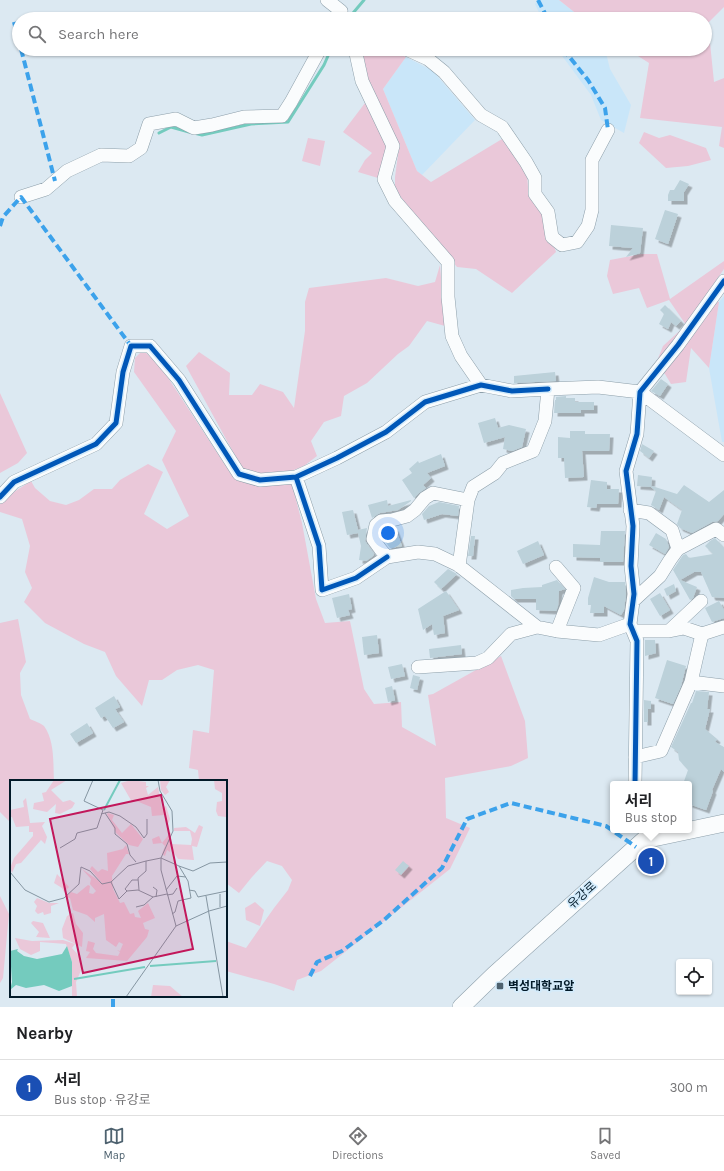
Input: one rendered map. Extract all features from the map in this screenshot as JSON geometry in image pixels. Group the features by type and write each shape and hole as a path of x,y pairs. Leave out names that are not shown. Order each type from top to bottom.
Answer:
{"main road":[{"name":"유강로","path":"692,828 724,823"},
{"name":"유강로","path":"461,1007 643,835 656,833"}],"street":[{"path":"327,0 340,12"},
{"path":"21,197 46,189 67,171 101,155 129,156 141,148 149,124 176,119 194,128 244,117 282,116 316,56"},
{"path":"357,56 362,81 393,146 384,179 395,202 448,262 448,297 452,336 462,356 481,385"},
{"path":"421,56 428,59 444,72 481,115 502,127 535,178 536,194 548,212 552,237 562,245 577,242 588,226 592,210 592,160 608,130"},
{"path":"635,781 637,641 632,628 634,594 630,566 633,526 626,470 637,434 640,392 678,345 724,281"},
{"path":"0,497 14,482 96,444 116,423 123,372 131,346 150,346 179,380 239,474 260,480 296,476 337,458 386,432 424,402 481,385 512,392 598,387 640,392 724,454"},
{"path":"459,566 468,500 473,487 495,473 503,463 533,451 545,421 548,390"},
{"path":"296,476 319,546 322,590 356,578 387,557 418,552 435,554 459,566 537,627"},
{"path":"387,557 380,550 373,539 376,525 382,521 407,516 415,510 424,498 432,493 468,500"},
{"path":"630,510 649,513 672,530 678,549"},
{"path":"633,601 660,576 678,549 716,529 724,535"},
{"path":"556,567 574,588 557,631"},
{"path":"669,631 701,601"},
{"path":"418,668 477,663 488,658 511,634 537,627 557,631 599,635 632,628 669,631 684,628 702,634 724,627"},
{"path":"635,757 661,751 691,682 702,634"},
{"path":"691,682 724,686"}],"shaded area":[{"path":"538,0 559,0 574,12 539,12 535,4"},
{"path":"559,0 724,0 724,7 712,19 712,12 574,12"},
{"path":"362,56 406,57 383,89 417,171 431,182 502,139 527,174 528,187 544,214 556,252 512,293 476,269 457,267 395,190 395,177 399,147 369,84"},
{"path":"562,56 607,56 610,69 631,105 624,133 601,120 591,95"},
{"path":"638,56 711,56 714,82 724,78 724,148 719,146 722,127 640,118 649,63"},
{"path":"406,57 433,71 475,120 422,175 417,171 383,89"},
{"path":"365,103 388,146 378,178 358,172 365,160 372,153 343,132"},
{"path":"644,132 659,138 670,135 706,148 711,160 688,166 666,168 639,143"},
{"path":"308,138 325,141 320,166 302,161"},
{"path":"642,254 657,254 670,299 724,261 724,269 704,298 719,302 709,368 691,348 686,382 671,384 665,374 655,366 663,346 686,325 669,300 647,308 639,288 613,294 607,276 610,260"},
{"path":"440,265 445,326 427,321 409,346 398,354 367,383 344,396 341,416 324,422 311,441 317,456 304,466 289,472 302,523 316,599 325,623 350,621 364,689 374,704 401,702 402,727 436,746 428,695 433,694 501,656 525,721 528,758 511,766 445,778 446,818 470,828 450,869 321,971 297,980 294,991 227,971 227,941 246,948 288,890 292,880 282,866 267,861 239,893 227,884 227,780 199,780 198,770 189,768 193,730 209,733 214,670 198,665 177,670 162,680 149,680 142,706 116,676 105,652 84,644 45,623 24,602 32,588 25,572 30,546 22,519 0,512 0,501 31,481 35,488 50,501 66,505 79,500 94,489 112,489 120,480 148,464 163,472 144,514 167,529 189,516 162,460 176,431 134,372 135,358 143,350 161,367 231,474 243,470 186,366 199,352 230,373 229,395 252,395 260,384 283,392 294,408 305,331 305,302 309,288 386,278 418,286 435,282"},
{"path":"724,296 724,442 722,442 709,368 719,302"},
{"path":"0,393 27,453 18,463 0,473"},
{"path":"18,619 26,662 20,673 21,695 30,719 43,725 48,732 53,753 54,780 10,780 10,822 0,812 0,623"},
{"path":"0,896 9,914 3,978 0,983"},
{"path":"255,902 264,910 260,926 246,920 245,908"}],"building":[{"path":"680,180 689,184 684,192 684,201 668,201 670,190 674,190"},
{"path":"665,210 678,214 668,244 655,239"},
{"path":"611,225 643,228 640,253 626,257 633,248 609,246"},
{"path":"665,305 681,321 676,326 671,322 668,329 659,324 664,314 660,310"},
{"path":"555,372 556,381 514,383 514,376"},
{"path":"661,379 668,384 660,396 651,391"},
{"path":"566,396 566,398 575,398 575,402 594,402 594,410 581,410 581,413 554,413 556,397"},
{"path":"495,418 498,428 509,425 526,429 522,447 512,451 503,449 505,437 484,443 478,423"},
{"path":"570,431 585,431 585,434 610,434 609,451 582,451 584,477 565,478 564,458 558,458 558,437 570,438"},
{"path":"642,444 654,451 649,458 640,451"},
{"path":"441,454 445,466 427,473 431,478 423,485 426,488 414,498 402,480 412,473 409,469 418,461 419,463"},
{"path":"638,475 652,477 651,487 637,486"},
{"path":"591,480 607,482 607,489 619,489 618,504 597,504 596,508 587,507"},
{"path":"684,485 709,502 724,490 724,514 718,521 712,522 692,533 680,528 677,524 682,510 664,497 659,510 651,505 656,491 651,487 652,486 677,494"},
{"path":"387,500 388,506 411,501 398,510 380,513 372,518 368,505"},
{"path":"439,502 459,506 458,516 442,514 424,520 422,514 429,506"},
{"path":"353,510 358,530 367,528 365,541 374,554 366,561 359,560 361,546 358,533 347,535 342,512"},
{"path":"395,528 402,546 390,548 382,537 383,529"},
{"path":"601,531 625,531 623,562 600,562 600,558 573,557 573,544 600,545"},
{"path":"656,533 666,539 669,547 665,554 649,545"},
{"path":"471,536 475,536 473,556 468,556"},
{"path":"715,538 724,548 724,598 712,597 701,572 694,572 680,580 697,587 693,598 690,600 673,570 683,555 686,554 689,558 713,554 705,546"},
{"path":"538,541 544,555 523,564 517,551"},
{"path":"448,569 457,574 441,589 434,582"},
{"path":"594,577 609,582 625,582 626,594 624,610 621,615 604,606 604,613 590,613 591,605 588,605 588,598"},
{"path":"557,580 565,589 559,591 558,606 556,611 536,610 536,599 514,599 511,596 511,590 542,587 542,585"},
{"path":"674,584 676,591 667,596 664,589"},
{"path":"446,591 459,610 443,616 445,633 434,635 432,624 423,630 418,609"},
{"path":"660,593 670,610 660,616 650,599"},
{"path":"349,594 352,609 348,610 350,615 337,618 332,598"},
{"path":"719,601 724,610 724,618 712,622 705,608"},
{"path":"377,635 379,653 364,655 362,637"},
{"path":"645,640 655,640 656,653 645,656"},
{"path":"461,645 462,654 430,658 429,649"},
{"path":"667,660 686,666 681,686 673,704 655,698"},
{"path":"402,664 405,676 391,679 388,667"},
{"path":"413,675 420,677 417,690 410,688"},
{"path":"392,686 395,700 388,702 385,688"},
{"path":"696,691 709,692 707,709 710,709 705,729 717,739 715,742 724,747 724,772 721,769 712,790 713,791 706,810 692,805 692,781 684,781 688,770 679,760 678,752 671,747 692,703"},
{"path":"114,696 120,707 115,709 124,722 113,728 105,716 101,718 95,708"},
{"path":"644,700 651,701 651,709 648,709 648,722 644,722"},
{"path":"87,723 93,733 76,743 70,734"},
{"path":"403,861 409,866 401,875 395,870"}],"waterway":[{"path":"354,12 364,0"},
{"path":"194,133 202,135 251,124 288,122 324,65 328,56"},
{"path":"159,133 171,127 189,132"}],"marked path":[{"path":"538,0 544,12"},
{"path":"23,56 55,181"},
{"path":"569,56 588,80 605,108 608,130"},
{"path":"0,226 3,217 21,197 131,346"},
{"path":"310,976 317,962 342,951 384,920 442,868 467,819 511,803 606,826 610,829"},
{"path":"616,833 636,847"},
{"path":"113,997 113,1007"}],"cycle path":[{"path":"635,781 637,641 630,624 634,594 631,566 633,526 626,471 637,434 640,392 678,345 724,281"},
{"path":"0,497 14,482 96,444 116,423 123,372 131,346 150,346 179,380 239,474 260,480 296,477"},
{"path":"387,557 356,578 322,590 319,546 296,477 337,458 386,432 425,402 481,385 512,391 548,389"}],"place":[{"name":"서리","path":"651,861"},
{"name":"벽성대학교앞","path":"500,986"}]}
